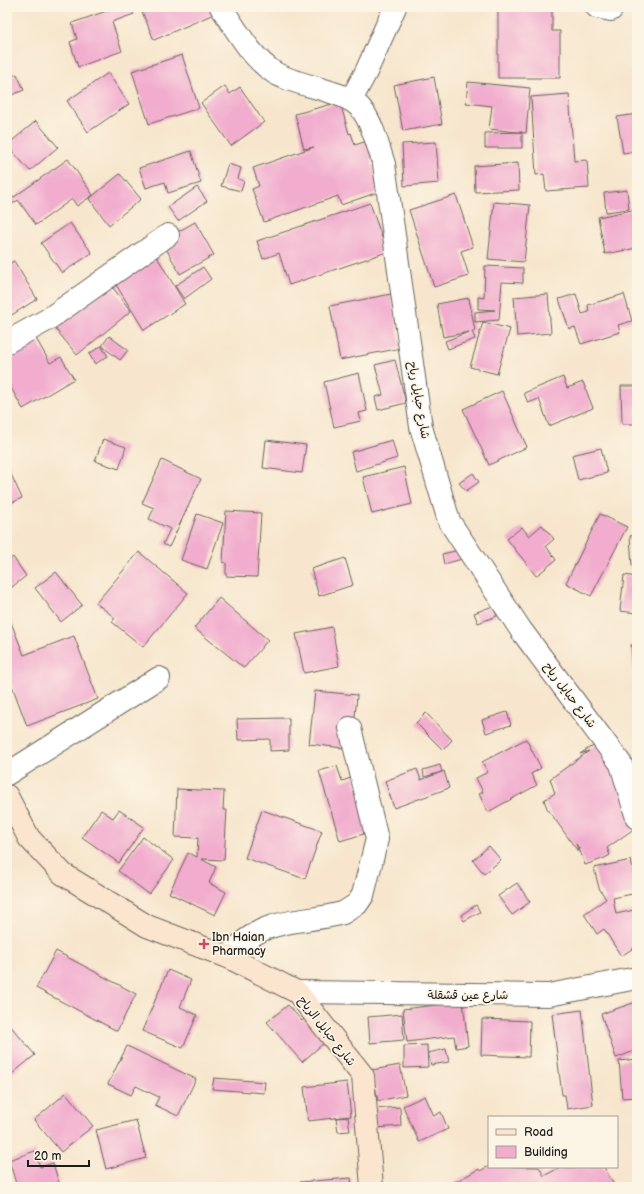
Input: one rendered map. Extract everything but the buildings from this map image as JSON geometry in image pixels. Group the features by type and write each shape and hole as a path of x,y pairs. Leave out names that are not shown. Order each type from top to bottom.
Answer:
{"street":[{"name":"شارع حبايل رياح","path":"221,7 250,49 274,73 293,82 351,100 362,109 384,164 421,427 449,521 521,630 621,764 637,818"},
{"path":"351,100 366,72 396,7"},
{"path":"7,342 47,320 168,235"},
{"path":"7,774 160,678"},
{"path":"228,957 249,936 262,929 275,924 343,913 353,908 360,900 377,840 350,728"},
{"name":"شارع حبايل الرياح","path":"7,796 29,838 63,874 147,926 228,957 296,992 363,1076 372,1187"},
{"name":"شارع عين قشقلة","path":"296,992 549,995 637,978"}],"place":[{"name":"Ibn Haian Pharmacy","path":"204,944"}]}
